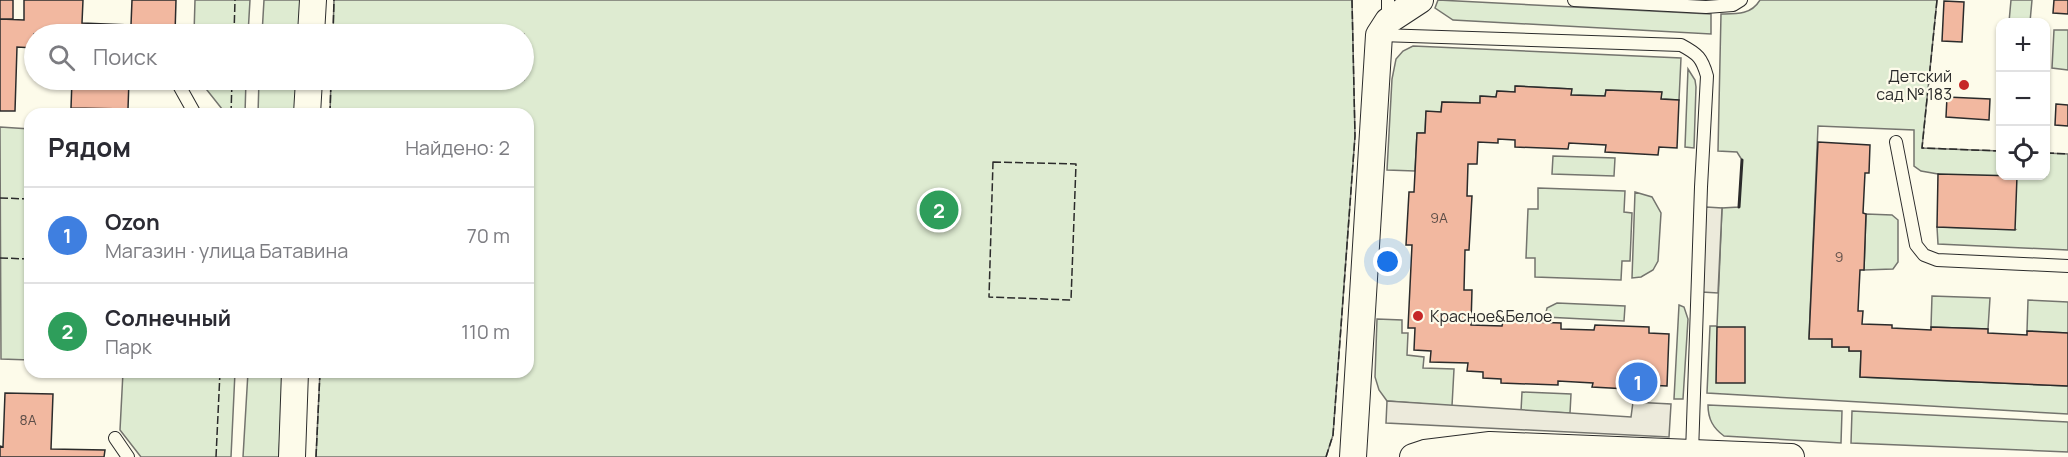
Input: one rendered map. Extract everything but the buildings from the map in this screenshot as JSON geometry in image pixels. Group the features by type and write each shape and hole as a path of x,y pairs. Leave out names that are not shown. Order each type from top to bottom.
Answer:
{"street":[{"path":"312,24 313,0"},
{"path":"1353,457 1385,18 1420,0"},
{"path":"307,108 308,90"},
{"path":"292,457 295,378"},
{"path":"1413,457 1425,453 1490,445 1606,454 1692,453 1791,457"}],"lane":[{"path":"1574,0 1706,7 1733,5 1741,0"},
{"path":"1385,18 1681,45 1693,51 1703,61 1707,76 1692,453"},
{"path":"182,90 192,108"},
{"path":"1896,142 1916,245 1924,255 1937,260 2068,266"},
{"path":"116,438 129,457"}],"green space":[{"path":"195,0 250,0 249,24 194,24"},
{"path":"264,0 303,0 302,24 263,24"},
{"path":"334,0 1352,0 1355,136 1333,435 1326,457 316,457 320,378 534,378 534,108 330,108 331,90 534,90 534,24 333,24"},
{"path":"1438,0 1711,14 1711,34 1453,20 1435,8"},
{"path":"1760,0 1937,0 1922,148 1996,151 1996,180 2050,180 2050,153 2068,154 2068,250 1938,244 1937,227 2015,229 1938,174 1921,171 1914,166 1914,130 1818,126 1809,338 1832,339 1832,347 1849,347 1849,351 1861,351 1860,377 2068,386 2068,414 1707,393 1710,326 1717,326 1722,208 1739,207 1742,160 1737,152 1718,151 1721,14 1738,14 1756,5"},
{"path":"2011,0 2032,0 2030,18 2009,18"},
{"path":"2054,30 2068,30 2068,70 2052,68"},
{"path":"1413,46 1681,58 1679,100 1661,99 1661,92 1606,90 1605,96 1571,95 1571,89 1516,86 1515,92 1497,91 1496,97 1481,96 1480,103 1442,102 1441,112 1426,112 1425,133 1417,133 1415,171 1387,170 1392,79 1396,59 1403,51"},
{"path":"1688,69 1695,80 1696,87 1694,148 1685,147"},
{"path":"207,90 246,90 245,108 221,108"},
{"path":"259,90 298,90 297,108 258,108"},
{"path":"0,127 24,129 24,360 1,359"},
{"path":"1553,156 1615,158 1614,176 1552,174"},
{"path":"1538,188 1625,191 1624,212 1632,213 1630,261 1622,261 1621,280 1535,277 1535,258 1526,258 1528,209 1538,209"},
{"path":"1635,192 1652,197 1661,213 1658,261 1653,270 1641,277 1632,278"},
{"path":"1866,214 1892,215 1898,220 1898,262 1893,269 1864,270"},
{"path":"1932,296 1990,298 1988,329 1931,327"},
{"path":"2028,300 2068,302 2068,333 2027,331"},
{"path":"1557,303 1625,306 1624,321 1545,317 1547,308"},
{"path":"1679,305 1684,307 1688,319 1683,399 1674,399"},
{"path":"1377,319 1402,320 1402,333 1408,333 1407,355 1424,357 1423,368 1454,369 1452,406 1387,401 1379,390 1375,377"},
{"path":"123,378 235,378 231,457 141,457 120,430"},
{"path":"248,378 283,378 279,457 243,457"},
{"path":"1522,392 1571,394 1570,413 1521,411"},
{"path":"1708,405 1842,411 1841,443 1724,436 1712,423"},
{"path":"1852,411 2068,422 2068,452 1851,443"}],"shaded area":[{"path":"1706,207 1722,208 1718,293 1702,292"},
{"path":"1387,401 1631,417 1633,402 1671,404 1669,437 1386,423"}],"fence":[{"path":"234,24 235,0"},
{"path":"333,24 334,0"},
{"path":"1326,457 1333,435 1355,136 1352,0"},
{"path":"1937,0 1922,148 1996,151"},
{"path":"231,108 232,90"},
{"path":"330,108 331,90"},
{"path":"2050,153 2068,154"},
{"path":"993,162 1076,164 1071,300 989,297 993,162"},
{"path":"0,198 24,199"},
{"path":"0,258 24,259"},
{"path":"216,457 220,378"},
{"path":"316,457 320,378"}],"wall":[{"path":"1739,207 1742,160"}],"place":[{"name":"Детский сад № 183","path":"1964,85"},
{"name":"Солнечный","path":"939,210"},
{"name":"Красное&Белое","path":"1418,316"},
{"name":"Ozon","path":"1638,382"}]}
